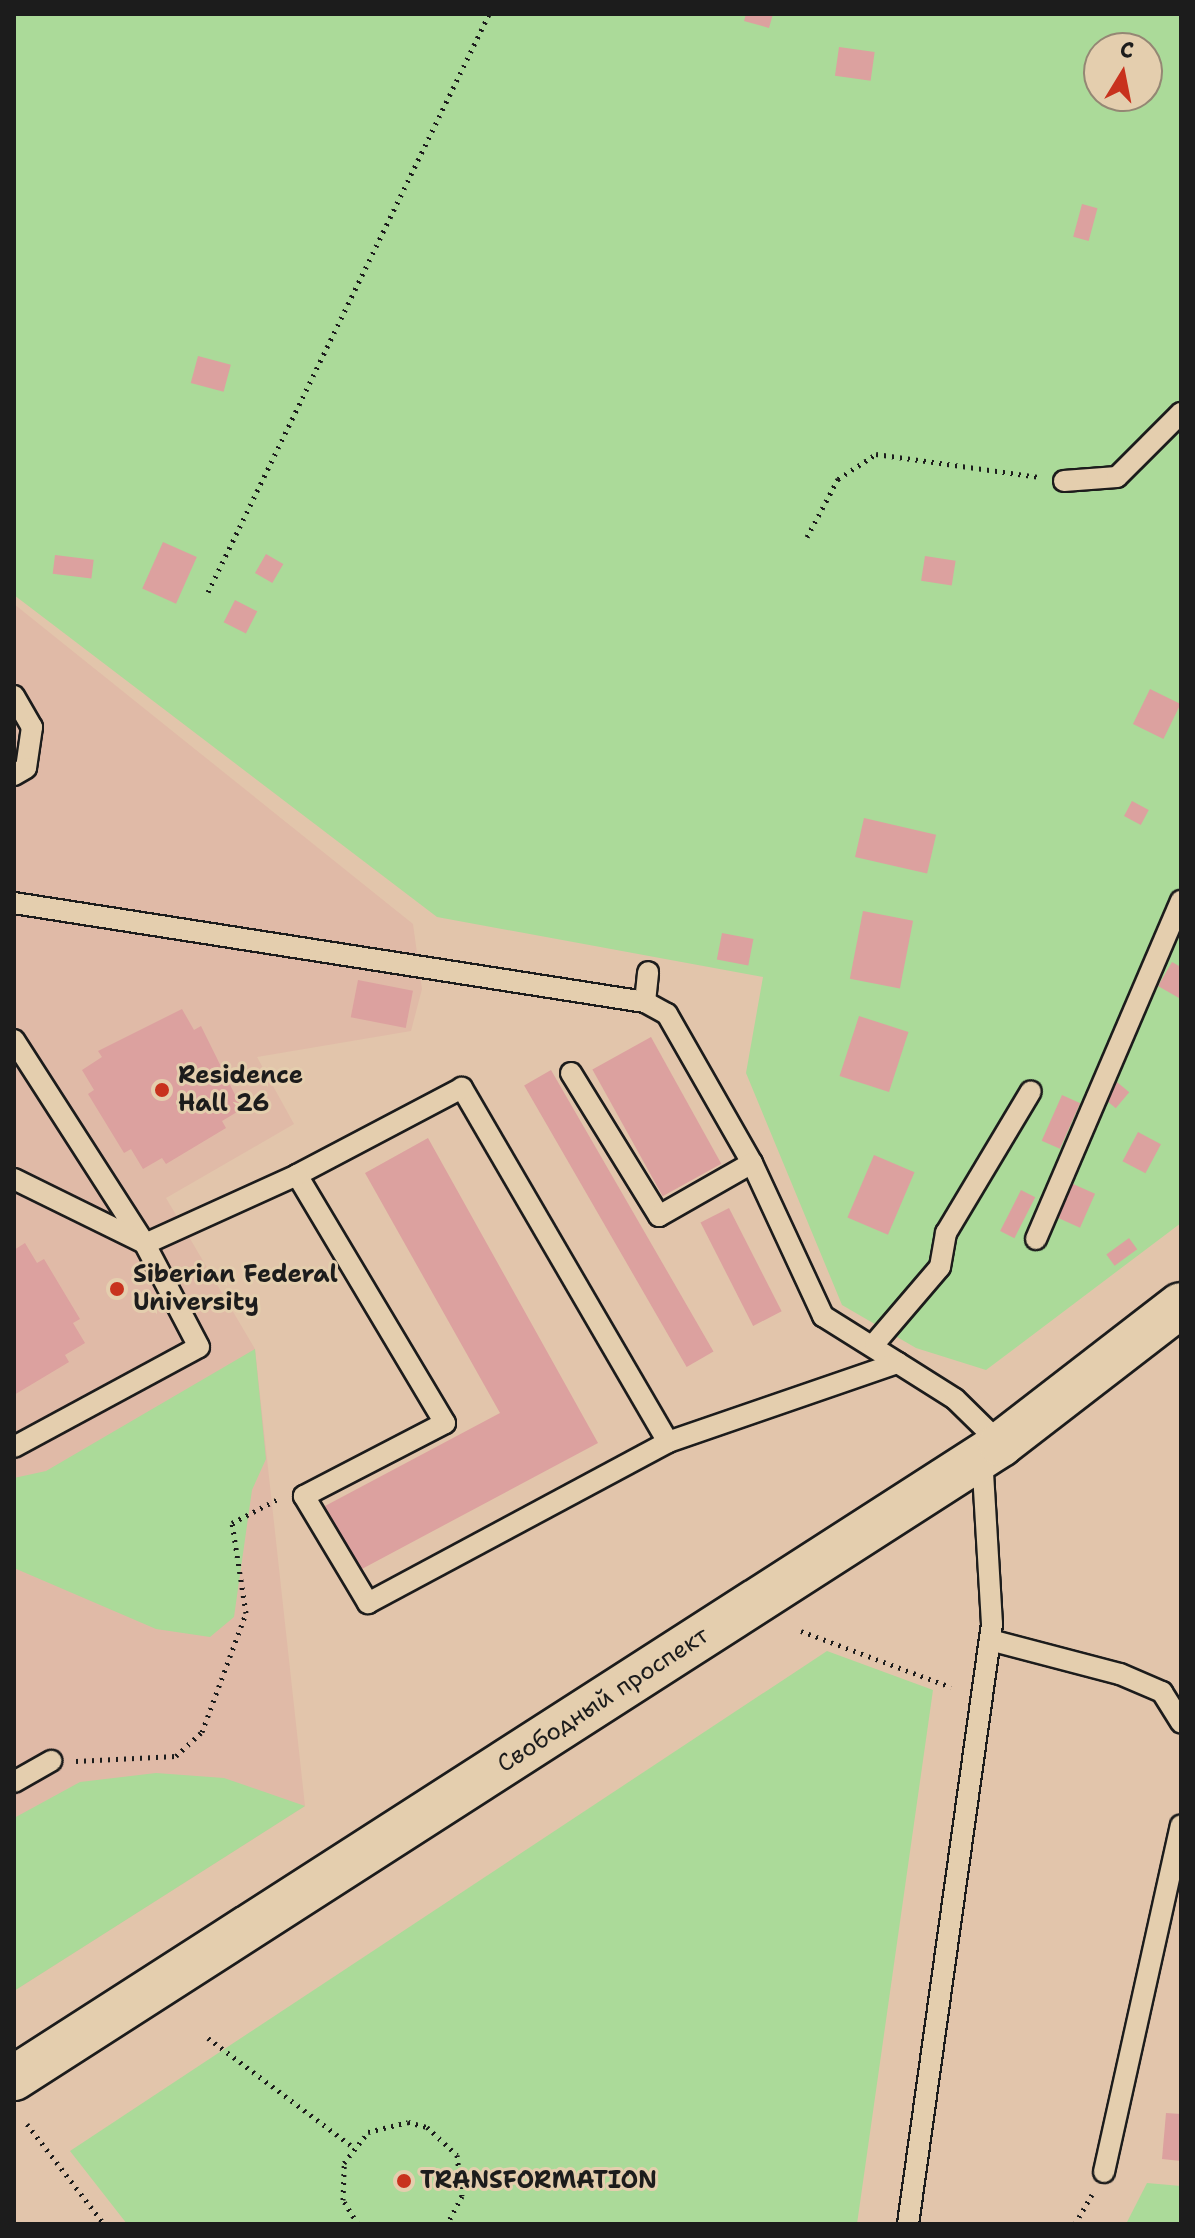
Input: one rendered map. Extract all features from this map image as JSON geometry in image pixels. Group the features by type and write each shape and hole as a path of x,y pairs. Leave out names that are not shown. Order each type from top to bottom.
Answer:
{"main road":[{"name":"Свободный проспект","path":"14,2078 992,1450 1181,1305"}],"lane":[{"path":"1064,481 1117,477 1181,413"},
{"path":"14,696 32,727 26,768 14,775"},
{"path":"1036,1239 1181,901"},
{"path":"14,903 645,1002 667,1014 752,1163 823,1316 875,1343 898,1363 955,1399 992,1450 990,1640 908,2224"},
{"path":"645,1002 648,972"},
{"path":"14,1040 145,1244 199,1347 14,1447"},
{"path":"571,1073 659,1216 752,1163"},
{"path":"145,1244 297,1175 462,1088 668,1442"},
{"path":"875,1343 940,1267 946,1233 1031,1091"},
{"path":"297,1175 445,1423 304,1496 368,1603 668,1442 898,1363"},
{"path":"14,1179 145,1244"},
{"path":"990,1640 1162,1692 1181,1723"},
{"path":"14,1782 51,1761"},
{"path":"1104,2172 1181,1825"}],"path":[{"path":"208,592 489,14"},
{"path":"807,537 838,479 876,454 1064,481"},
{"path":"51,1761 160,1760 176,1756 202,1732 246,1613 232,1523 270,1499 304,1496"},
{"path":"801,1631 951,1687"},
{"path":"208,2038 353,2147"},
{"path":"27,2124 104,2224"},
{"path":"358,2224 341,2181 353,2147 387,2124 427,2127 445,2139 463,2175 462,2196 447,2224"}],"shaded area":[{"name":"Siberian Federal University","path":"14,604 413,924 422,989 411,1031 257,1057 294,1124 166,1198 255,1349 305,1806 14,1991"}],"green space":[{"path":"14,14 1181,14 1181,1223 986,1370 916,1348 842,1305 746,1073 763,977 437,917 14,595"},
{"path":"255,1349 266,1459 252,1490 234,1617 210,1637 156,1629 14,1568 14,1478 46,1471"},
{"path":"827,1651 933,1690 857,2224 127,2224 70,2151"},
{"path":"156,1773 224,1778 305,1806 14,1991 14,1818 80,1782"},
{"path":"1147,2183 1181,2186 1181,2224 1126,2224"}],"building":[{"path":"746,14 773,14 769,28 744,21"},
{"path":"839,47 875,52 871,81 835,76"},
{"path":"1082,204 1097,208 1089,241 1073,237"},
{"path":"198,356 231,365 224,392 191,383"},
{"path":"163,542 197,557 176,604 142,589"},
{"path":"266,554 283,564 272,583 255,573"},
{"path":"55,555 94,560 91,579 53,574"},
{"path":"925,556 956,561 952,586 921,581"},
{"path":"235,600 257,611 246,634 224,622"},
{"path":"1150,689 1181,704 1163,739 1133,724"},
{"path":"1132,801 1149,810 1141,825 1124,816"},
{"path":"864,818 936,835 927,874 855,857"},
{"path":"863,911 913,921 900,988 850,979"},
{"path":"722,933 753,939 748,966 717,960"},
{"path":"1172,962 1181,967 1179,998 1158,986"},
{"path":"358,980 413,991 406,1028 351,1017"},
{"name":"Residence Hall 26","path":"182,1009 194,1030 201,1026 242,1109 222,1121 226,1128 166,1164 162,1158 143,1169 131,1149 124,1153 88,1094 94,1090 82,1070 102,1057 98,1051"},
{"path":"859,1016 908,1032 889,1092 840,1076"},
{"path":"651,1037 721,1164 663,1196 592,1069"},
{"path":"551,1070 714,1351 687,1367 524,1086"},
{"path":"1117,1082 1129,1092 1116,1108 1104,1098"},
{"path":"1062,1095 1080,1103 1060,1149 1042,1141"},
{"path":"1138,1132 1161,1144 1145,1173 1123,1161"},
{"path":"428,1138 598,1443 360,1570 325,1506 500,1413 365,1173"},
{"path":"874,1155 915,1172 888,1235 847,1218"},
{"path":"1064,1180 1095,1194 1080,1228 1049,1214"},
{"path":"1021,1190 1035,1197 1014,1238 1000,1231"},
{"path":"729,1208 782,1311 753,1326 700,1223"},
{"path":"1129,1238 1137,1249 1115,1266 1106,1254"},
{"path":"25,1243 37,1263 44,1259 80,1319 73,1323 85,1343 65,1355 69,1362 14,1395 14,1250"},
{"path":"1166,2113 1181,2114 1181,2161 1162,2159"}],"place":[{"name":"Residence Hall 26","path":"162,1090"},
{"name":"Siberian Federal University","path":"117,1289"},
{"name":"TRANSFORMATION","path":"404,2181"}]}
